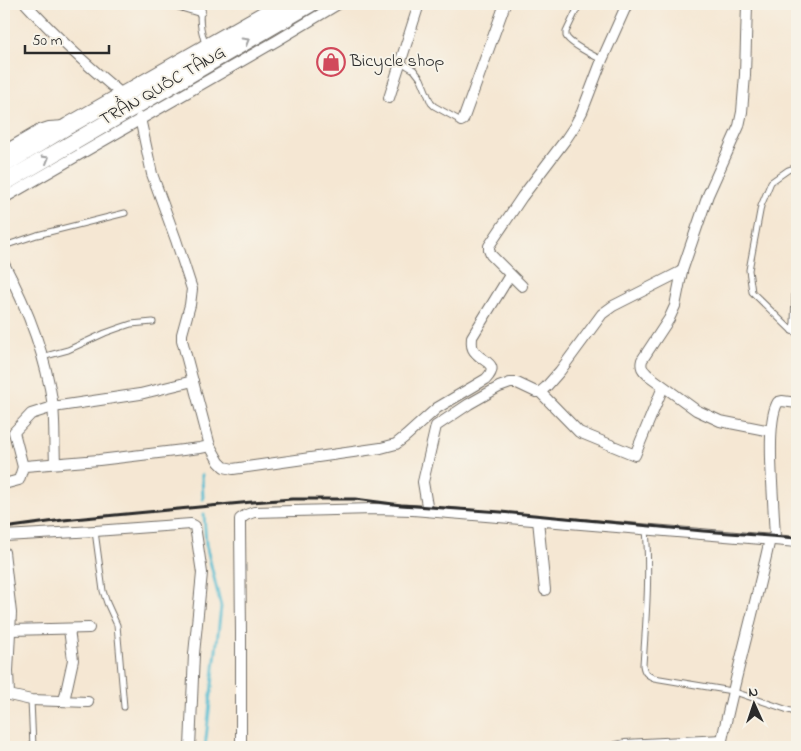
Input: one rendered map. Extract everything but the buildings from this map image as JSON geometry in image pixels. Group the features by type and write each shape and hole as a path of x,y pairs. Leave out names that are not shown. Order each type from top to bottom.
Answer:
{"highway":[{"path":"4,183 310,4"},
{"path":"4,165 206,47 270,6"}],"street":[{"path":"26,4 50,30 123,95"},
{"path":"177,4 201,8"},
{"name":"TRẦN QUỐC TẢNG","path":"4,198 338,4"},
{"path":"389,98 419,4"},
{"path":"460,121 463,120 505,4"},
{"path":"522,286 491,255 489,246 522,197 566,139 582,112 602,60 627,4"},
{"path":"747,4 745,74 739,126 708,195 682,271 675,306 669,319 642,360 641,366 648,376 696,410 720,420 771,431"},
{"path":"140,118 152,174 192,289 190,305 182,334 206,447 224,467 233,469 381,448 396,444 437,408 486,379 491,374 491,365 474,351 471,344 472,337 510,275"},
{"path":"4,151 40,130 49,127 68,126"},
{"path":"4,264 29,319 46,369 53,407 54,463"},
{"path":"540,392 560,371 602,314 613,306 682,271"},
{"path":"4,484 19,480 23,467 14,432 31,414 53,407 140,394 193,380"},
{"path":"427,511 424,482 436,426 498,387 517,383 540,392 578,432 635,455 663,387"},
{"path":"616,747 625,745 723,744 732,691 770,539 775,536 771,431 775,406 778,402 782,401 797,403"},
{"path":"23,467 206,447"},
{"path":"241,747 240,519 254,512 374,508 413,510 797,542"},
{"path":"538,520 545,590"},
{"path":"4,536 191,524 194,526 202,573 202,585 194,654 190,747"},
{"path":"4,552 11,613 6,697 88,702"},
{"path":"64,701 73,660 69,628"},
{"path":"10,630 89,628"}],"lane":[{"path":"581,4 566,32 567,38 602,60"},
{"path":"201,8 200,29 206,47"},
{"path":"401,61 414,70 431,103 460,121"},
{"path":"795,332 752,292 749,270 761,206 771,182 788,170 797,167"},
{"path":"4,246 37,234 126,213"},
{"path":"795,332 797,259"},
{"path":"42,357 68,350 119,328 132,324 153,322"},
{"path":"646,529 648,550 644,670 647,675 654,678 732,691 797,713"},
{"path":"95,531 103,591 117,625 124,707"},
{"path":"31,700 33,747"}],"waterway":[{"path":"202,475 203,499"},
{"path":"204,514 206,544 221,607 205,747"}],"railway":[{"path":"4,528 63,520 252,502 292,499 355,499 401,505 797,538"}],"place":[{"name":"Bicycle shop","path":"331,62"}]}
